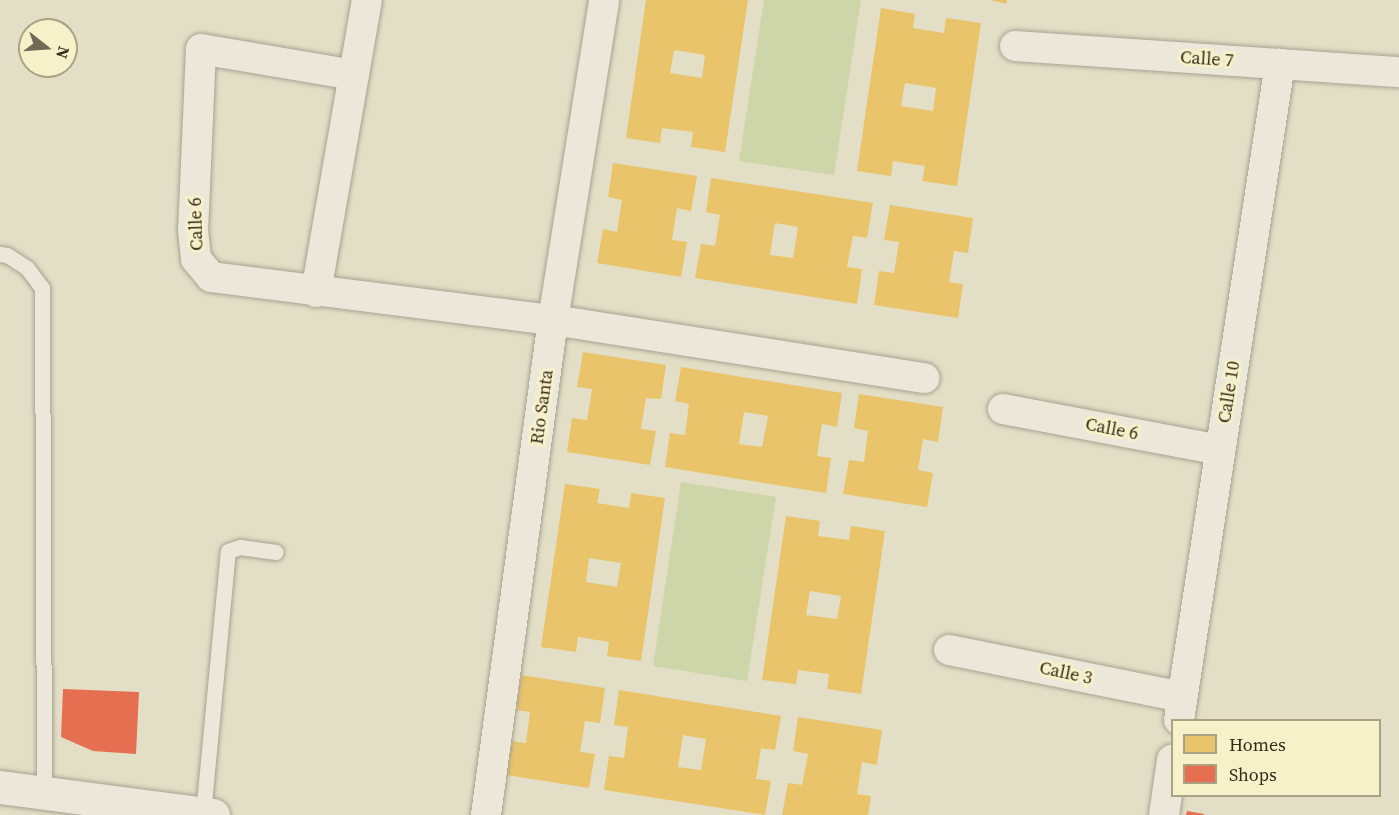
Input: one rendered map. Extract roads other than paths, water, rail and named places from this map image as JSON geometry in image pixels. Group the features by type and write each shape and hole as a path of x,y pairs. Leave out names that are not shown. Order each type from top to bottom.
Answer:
{"main road":[{"path":"3,785 208,814"}],"street":[{"path":"316,292 367,0"},
{"name":"Rio Santa","path":"486,815 553,320 604,0"},
{"name":"Calle 7","path":"1015,46 1399,72"},
{"name":"Calle 6","path":"354,75 201,49 193,230 196,259 211,277 553,320 924,378"},
{"name":"Calle 10","path":"1180,709 1280,64"},
{"name":"Calle 6","path":"1003,409 1220,450"},
{"name":"Calle 3","path":"950,650 1180,709"},
{"path":"1164,815 1171,771"}],"lane":[{"path":"0,254 7,255 27,268 42,288 44,791"},
{"path":"208,814 228,551 240,547 276,552"}]}
